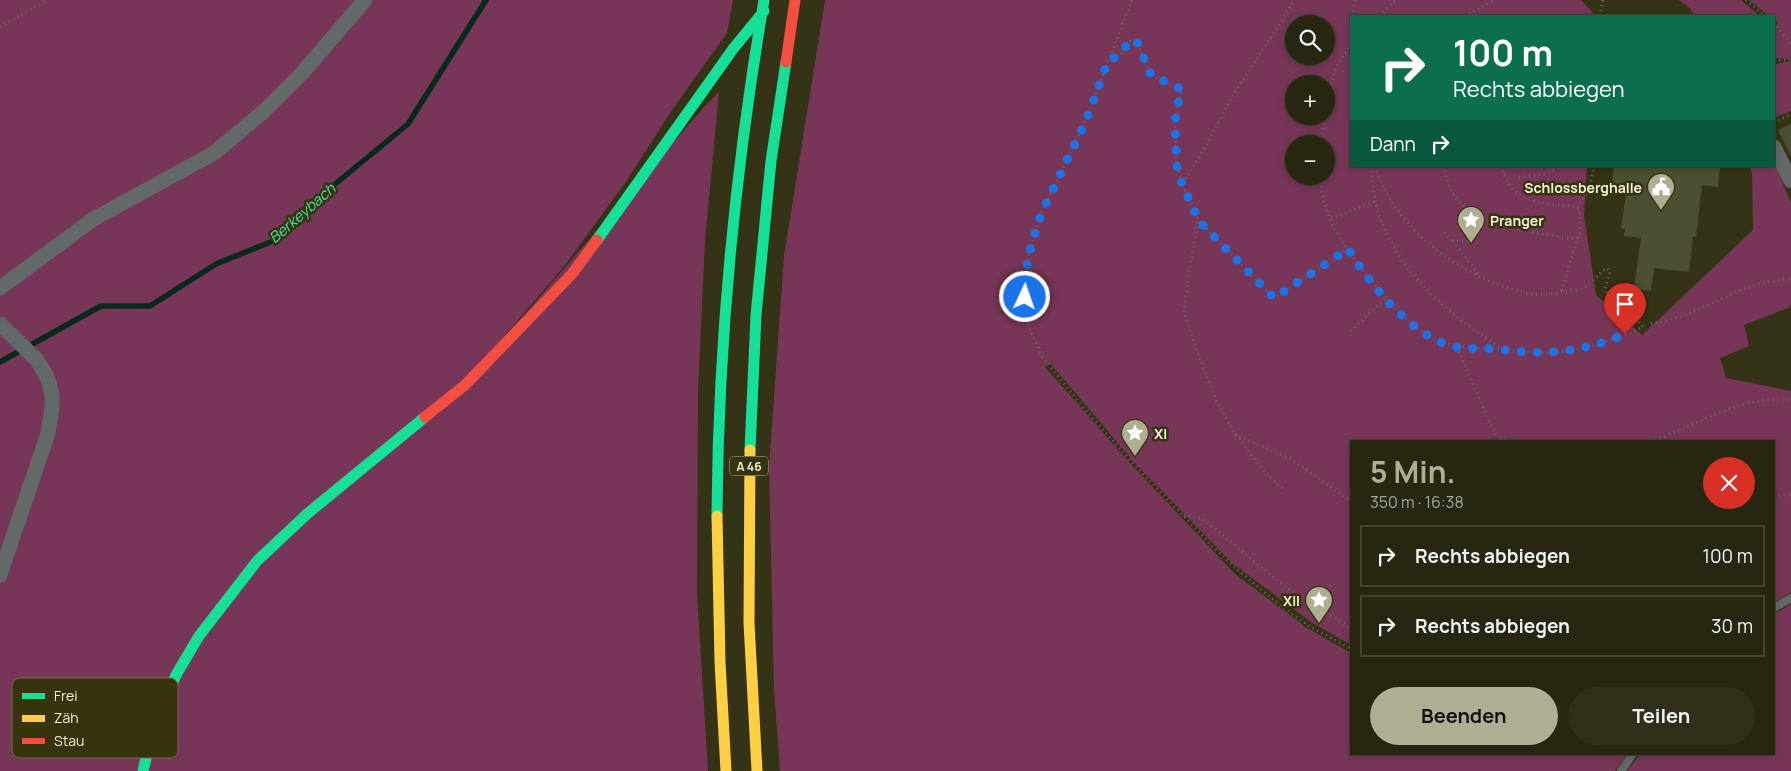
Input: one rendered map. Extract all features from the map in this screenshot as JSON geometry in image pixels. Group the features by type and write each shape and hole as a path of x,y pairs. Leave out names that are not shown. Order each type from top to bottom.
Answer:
{"main road":[{"name":"A 46","path":"726,771 719,648 717,497 722,347 734,197 764,0"},
{"path":"175,678 199,636 257,560 307,514 465,385 572,274 733,49 773,0"},
{"name":"A 46","path":"757,771 750,623 749,469 756,315 771,162 795,0"},
{"path":"143,771 146,758"}],"street":[{"path":"0,288 92,220 214,153 262,112 303,72 365,0"},
{"path":"1775,149 1791,180"},
{"path":"0,324 37,360 50,385 52,408 48,433 0,575"}],"lane":[{"path":"1775,607 1791,598"},
{"path":"1621,771 1632,755"}],"path":[{"path":"0,27 48,0"},
{"path":"1132,0 1086,121 1041,214 1034,235 1028,257 1026,276 1029,328 1043,357 1106,434 1230,563 1304,622 1350,648"},
{"path":"1182,184 1207,144 1232,97 1295,0"},
{"path":"1353,15 1355,0"},
{"path":"1381,15 1395,0"},
{"path":"1467,15 1495,0"},
{"path":"1600,15 1603,0"},
{"path":"1746,0 1764,15"},
{"path":"1775,25 1791,44"},
{"path":"1108,61 1119,55 1131,40 1137,42 1151,75 1181,89 1175,122 1177,166 1182,184 1199,221 1274,298 1348,249"},
{"path":"1335,75 1339,61 1350,47"},
{"path":"1775,60 1791,59"},
{"path":"1775,122 1791,114"},
{"path":"1372,167 1372,192 1381,224 1402,261 1446,309 1467,326 1503,349"},
{"path":"1321,185 1322,198 1331,218 1357,264 1412,325 1440,342 1457,347 1541,353 1576,349 1609,341 1643,327 1633,314 1610,298 1606,292 1609,268 1605,269 1583,288 1561,292 1530,294 1481,278 1440,252 1424,240 1406,222 1386,193 1376,167"},
{"path":"1443,167 1454,195 1464,206 1487,219 1534,233 1578,239"},
{"path":"1501,167 1512,190 1522,197 1578,208"},
{"path":"1504,175 1511,177 1544,174 1558,167"},
{"path":"1561,292 1578,239 1581,224 1578,208 1586,193 1595,167"},
{"path":"1331,218 1374,202"},
{"path":"1199,221 1189,271 1184,311 1194,343 1217,402 1235,434 1264,471 1285,491"},
{"path":"1444,233 1453,241 1481,278"},
{"path":"1453,241 1468,241"},
{"path":"1651,324 1696,311 1743,289 1765,282 1791,279"},
{"path":"1351,331 1386,298"},
{"path":"1457,347 1491,425 1497,434 1506,440"},
{"path":"1653,440 1738,405 1766,400 1791,401"},
{"path":"1235,434 1291,459 1350,500"},
{"path":"1775,498 1791,494"},
{"path":"1182,515 1203,520 1283,585 1350,627"}],"shaded area":[{"path":"0,0 733,0 727,33 672,110 625,183 566,264 420,435 719,92 705,240 698,391 697,594 708,771 0,771"},
{"path":"825,0 1581,0 1595,15 1350,15 1350,167 1587,167 1584,215 1596,295 1642,335 1753,230 1750,167 1775,167 1775,164 1791,203 1791,304 1788,308 1744,325 1749,346 1720,358 1726,378 1791,391 1791,592 1775,602 1775,440 1350,440 1350,644 1311,622 1232,563 1133,461 1050,363 1045,367 1130,463 1235,574 1307,628 1350,652 1350,755 1627,755 1615,771 780,771 774,688 769,468 784,256"},
{"path":"1678,0 1741,0 1759,15 1694,15 1689,7"},
{"path":"1749,0 1791,0 1791,57 1788,59 1775,58 1775,28 1777,23 1775,15 1768,15"},
{"path":"1791,61 1791,111 1775,118 1775,63"},
{"path":"1791,604 1791,771 1627,771 1639,755 1775,755 1775,613"}],"building":[{"path":"1791,124 1791,156 1778,130"},
{"name":"Schlossberghalle","path":"1614,167 1720,167 1718,187 1702,185 1696,237 1693,237 1689,272 1654,268 1651,291 1634,289 1641,238 1624,236 1625,229 1621,229 1626,193 1623,193 1624,190 1611,188"}],"waterway":[{"name":"Berkeybach","path":"0,362 101,306 150,306 216,264 273,241 323,194 408,124 486,0"}],"traffic: fast":[{"path":"717,516 721,386 730,257 745,128 764,0"},
{"path":"597,240 733,49 764,11"},
{"path":"750,450 756,315 771,161 786,62"},
{"path":"175,678 199,636 257,561 307,514 425,417"},
{"path":"143,771 146,758"}],"traffic: slow":[{"path":"750,450 749,623 757,771"},
{"path":"717,516 720,662 726,771"}],"traffic: jam":[{"path":"786,62 795,0"},
{"path":"425,417 465,385 572,274 597,240"}],"place":[{"name":"Schlossberghalle","path":"1661,211"},
{"name":"Pranger","path":"1471,244"},
{"name":"XI","path":"1135,457"},
{"name":"XII","path":"1319,624"}],"route":[{"path":"1025,297 1028,257 1041,214 1086,121 1108,61 1119,55 1131,40 1137,42 1151,75 1181,89 1175,122 1177,166 1182,184 1199,221 1274,298 1348,249 1357,264 1397,311 1412,325 1440,342 1457,347 1541,353 1590,346 1625,334"}]}
